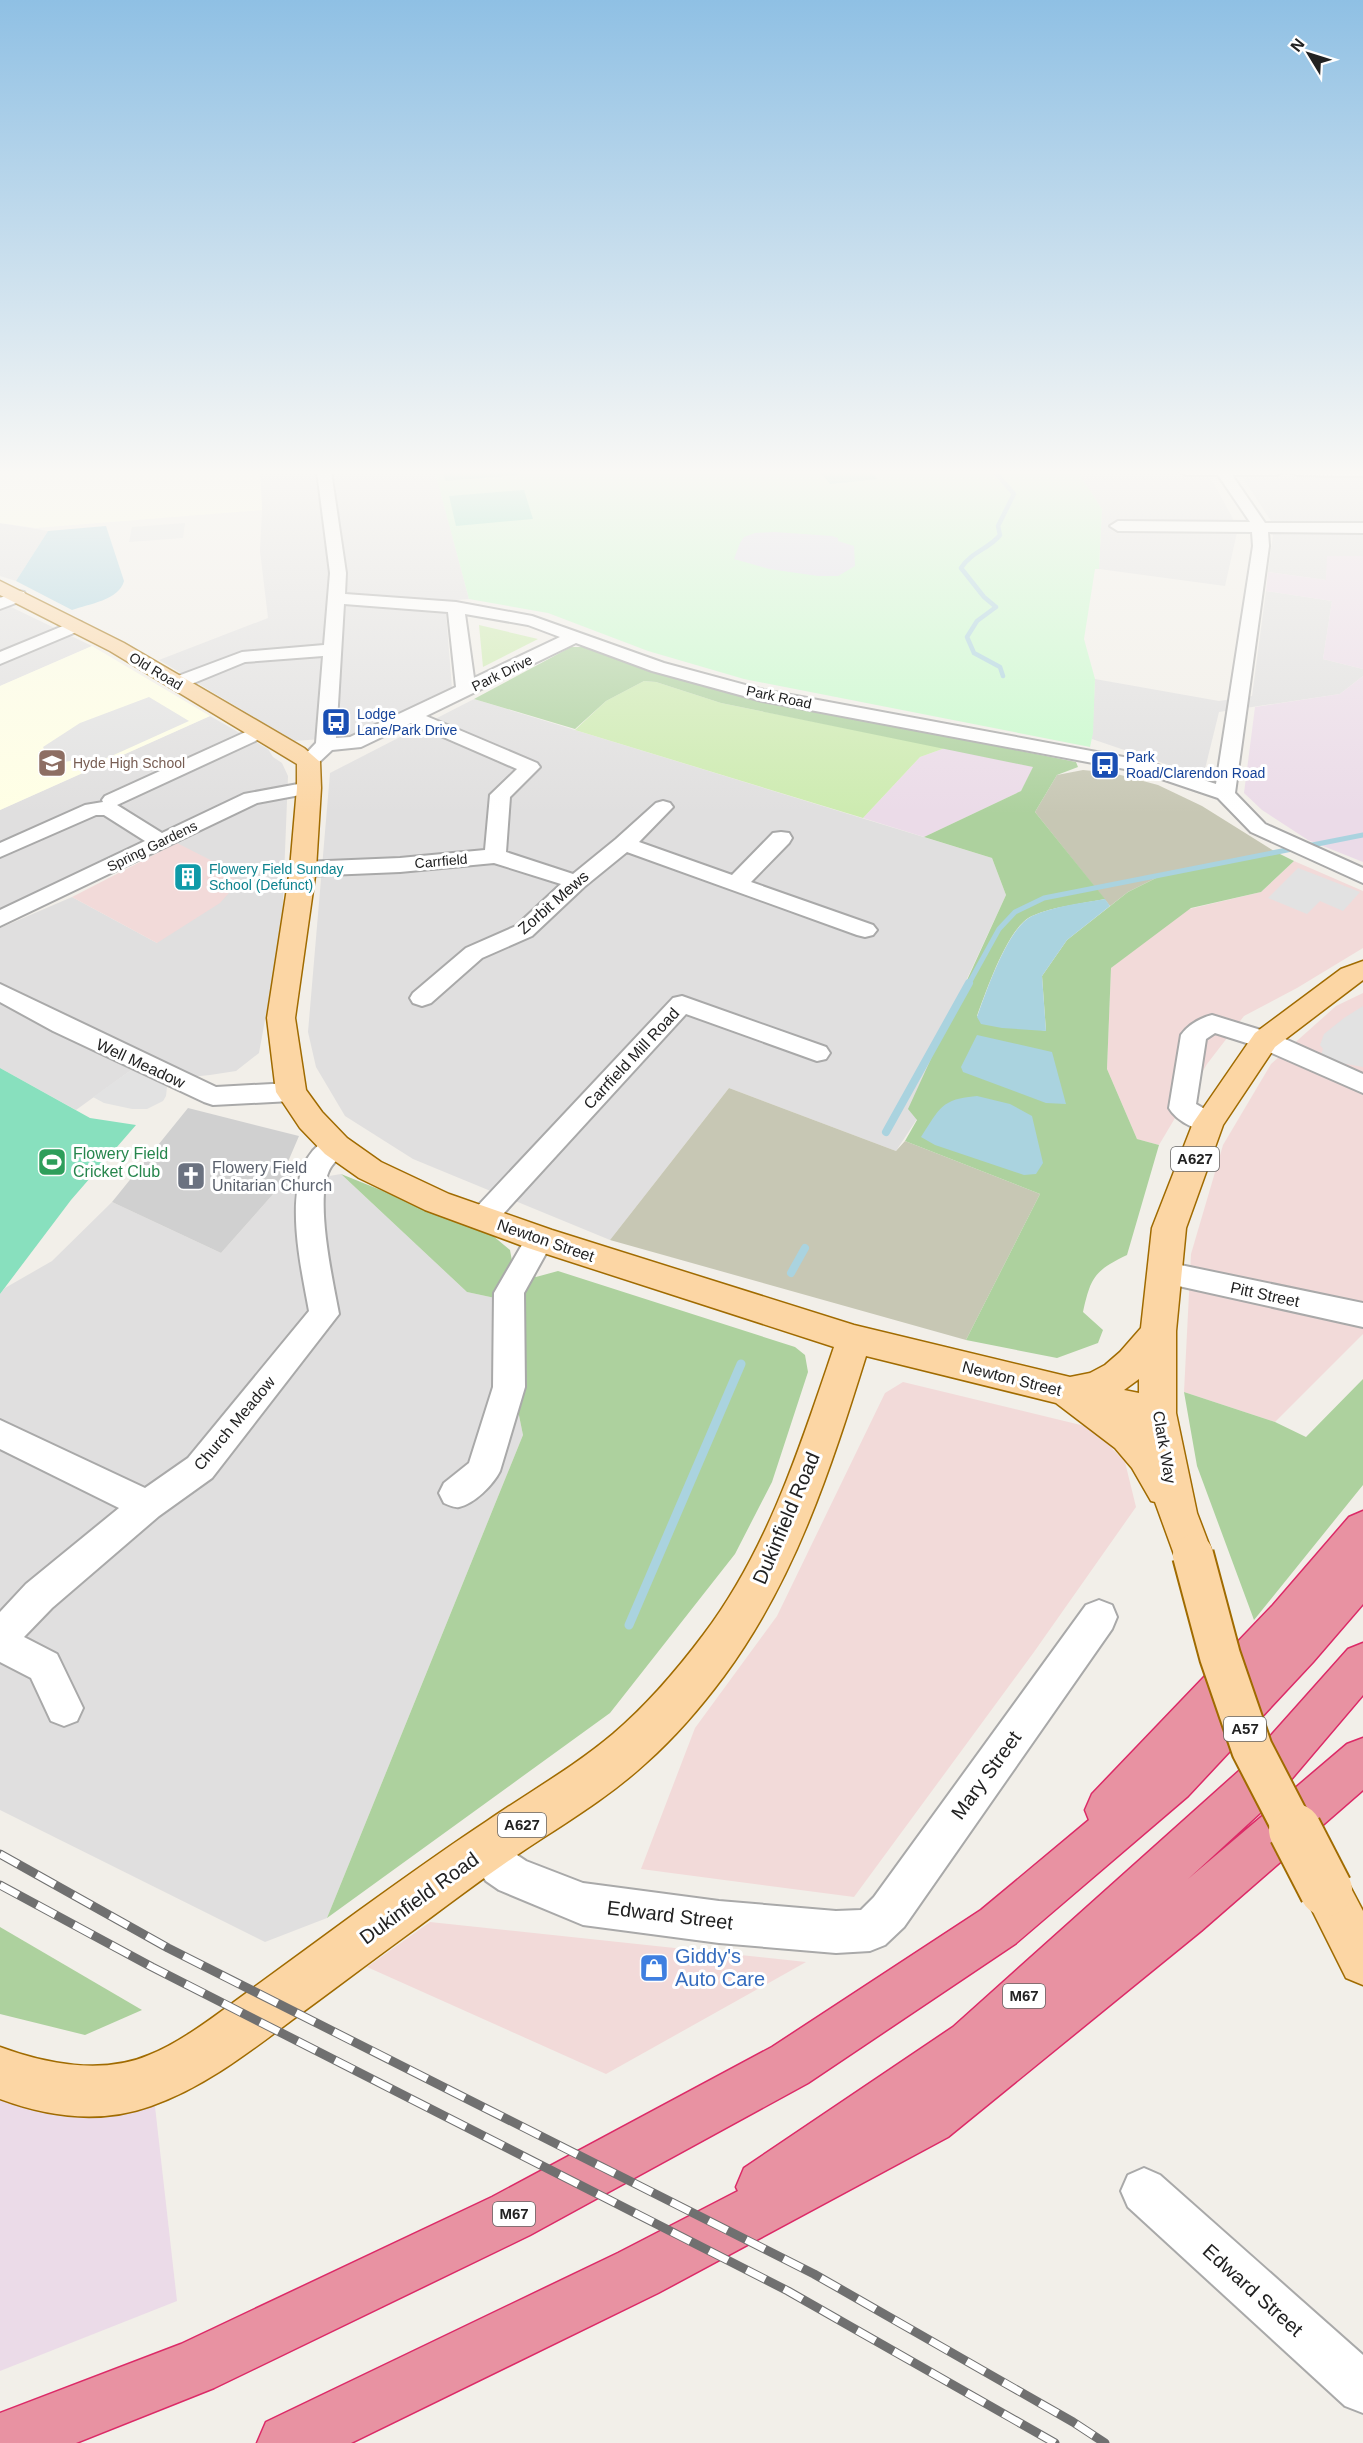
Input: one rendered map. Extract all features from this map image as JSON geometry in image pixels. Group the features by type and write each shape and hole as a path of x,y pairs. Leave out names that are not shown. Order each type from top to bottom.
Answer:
{"highway":[{"name":"M67","path":"998,1927 1287,1619 1363,1529"},
{"name":"M67","path":"0,2443 194,2368 511,2216 790,2066 998,1927 1172,1779 1298,1648 1363,1574"},
{"name":"M67","path":"638,2273 971,2045 1256,1786 1363,1663"},
{"name":"M67","path":"287,2443 638,2273 930,2119 1184,1914 1363,1760"}],"main road":[{"name":"Old Road","path":"6,596 117,647 315,765"},
{"name":"Newton Street","path":"315,765 303,869 281,1018 291,1092 311,1120 336,1146 370,1170 437,1202 540,1239 854,1339 1157,1413"},
{"name":"Clark Way","path":"1363,970 1351,975 1265,1040 1208,1123 1169,1228 1158,1331 1157,1413 1175,1506 1193,1556 1220,1656 1252,1749 1363,1961"},
{"path":"1068,1392 1100,1385 1122,1373 1144,1351 1158,1331"},
{"name":"Dukinfield Road","path":"0,2073 21,2082 88,2090 125,2087 152,2080 197,2056 239,2029 487,1848 576,1789 629,1749 684,1694 731,1632 770,1567 801,1492 854,1339"},
{"name":"A57","path":"1068,1392 1110,1420 1144,1454 1175,1506"}],"street":[{"path":"315,765 333,650 337,585"},
{"path":"1255,585 1224,794 1258,828 1363,876"},
{"name":"Park Road","path":"336,598 456,608 532,621 657,667 762,695 1145,767 1224,794"},
{"path":"456,608 466,690"},
{"path":"0,659 75,626"},
{"name":"Park Drive","path":"315,765 354,743 577,636"},
{"path":"177,683 242,657 333,650"},
{"path":"410,716 530,767 500,795 495,856"},
{"path":"112,800 259,732"},
{"name":"Spring Gardens","path":"4,912 161,842 315,765"},
{"name":"Zorbit Mews","path":"422,998 474,953 524,932 576,882 624,844 663,807"},
{"path":"0,851 92,809 108,808 161,842"},
{"path":"736,884 781,838"},
{"path":"624,844 865,930"},
{"name":"Carrfield","path":"303,869 400,865 495,856 576,882"},
{"name":"Well Meadow","path":"0,992 62,1025 213,1096 291,1092"},
{"name":"Carrfield Mill Road","path":"483,1218 682,1004 817,1053"},
{"path":"1208,1123 1182,1108 1194,1035 1212,1023 1265,1040 1360,1081"},
{"name":"Church Meadow","path":"0,1637 39,1596 147,1504 200,1468 324,1314 310,1214 315,1168 323,1157 336,1146"},
{"path":"456,1493 483,1471 509,1387 509,1293 540,1239"},
{"name":"Pitt Street","path":"1166,1273 1363,1315"},
{"path":"0,1434 147,1504"},
{"name":"Mary Street","path":"870,1930 889,1912 1099,1617"},
{"path":"0,1643 44,1666 64,1708"},
{"name":"Edward Street","path":"487,1848 500,1867 513,1876 583,1904 789,1928 836,1932 870,1930"},
{"name":"Edward Street","path":"1144,2191 1363,2388"}],"shaded area":[{"path":"264,585 465,585 469,599 445,601 452,688 349,737 294,741 159,660 268,618"},
{"path":"1267,585 1363,585 1363,669 1323,659 1332,601 1266,591"},
{"path":"1266,591 1332,601 1323,659 1363,669 1363,676 1340,694 1219,712 1205,769 1189,772 1092,739 1095,679 1219,701 1252,696"},
{"path":"0,601 9,606 92,646 0,686"},
{"name":"Hyde High School","path":"92,646 210,716 0,810 0,686"},
{"path":"1363,676 1363,862 1308,840 1262,810 1244,793 1255,707 1340,694"},
{"path":"149,697 189,721 96,763 89,758 51,764 43,747 80,723"},
{"path":"474,699 992,858 1006,895 945,1026 917,1119 896,1151 729,1088 610,1240 413,1159 345,1116 316,1067 308,1032 330,773"},
{"path":"210,716 268,749 273,757 282,763 288,776 282,927 259,1053 236,1071 210,1075 191,1077 134,1068 76,1110 0,1068 0,928 72,897 157,943 177,843 164,835 0,915 0,810"},
{"path":"945,748 1034,767 1021,791 924,837 863,818 920,757"},
{"path":"1083,770 1113,773 1158,785 1202,806 1274,851 1164,874 1128,892 1110,906 1035,812 1057,775"},
{"path":"177,843 230,870 236,885 220,903 157,943 72,897"},
{"path":"1294,861 1363,891 1363,948 1297,988 1244,1016 1207,1064 1159,1145 1137,1139 1107,1069 1111,968 1185,910 1261,892"},
{"path":"1298,868 1360,892 1343,911 1320,901 1307,914 1268,898"},
{"path":"1363,993 1363,1334 1275,1422 1184,1392 1191,1254 1223,1145 1271,1064 1336,1006"},
{"path":"1363,1006 1363,1067 1335,1062 1321,1055 1323,1049 1320,1045 1324,1034"},
{"path":"134,1068 167,1087 163,1101 147,1109 132,1109 104,1103 93,1097"},
{"path":"729,1088 896,1151 905,1141 1040,1194 966,1340 610,1240"},
{"path":"188,1108 299,1136 287,1164 294,1182 282,1184 221,1253 112,1202"},
{"path":"341,1174 467,1292 495,1298 523,1435 327,1918 265,1942 0,1810 0,1294 5,1288 52,1261 112,1202 221,1253 282,1184"},
{"path":"903,1382 1093,1428 1125,1462 1136,1507 1034,1652 854,1897 641,1869 695,1728 777,1616 885,1393"},
{"path":"430,1922 806,1962 606,2074 367,1967"},
{"path":"0,2073 152,2080 177,2301 0,2371"}],"green space":[{"path":"465,585 1092,585 1084,639 1095,679 1093,733 1090,747 744,679 648,651 548,613 469,599"},
{"path":"479,625 538,639 483,667"},
{"path":"571,647 584,647 652,670 758,699 1076,762 1078,767 1057,775 1035,812 1105,899 1050,910 1032,916 1023,922 1006,946 977,1016 1046,1031 1042,976 1067,940 1128,892 1164,874 1274,851 1294,861 1261,892 1191,908 1111,968 1107,1069 1137,1139 1159,1145 1127,1255 1101,1271 1089,1291 1083,1312 1103,1330 1098,1343 1057,1358 966,1340 1040,1194 905,1141 917,1120 908,1109 1006,895 992,858 924,837 1021,791 1033,767 721,703 656,682 644,681 606,701 575,729 474,699"},
{"path":"644,681 656,682 721,703 945,748 920,757 863,818 575,730 606,701"},
{"name":"Flowery Field Cricket Club","path":"0,1068 90,1118 136,1125 71,1200 0,1294"},
{"path":"341,1174 492,1235 510,1250 512,1261 536,1277 558,1271 795,1347 805,1355 808,1372 772,1482 735,1554 610,1713 327,1918 523,1435 495,1298 467,1292"},
{"path":"1363,1379 1363,1485 1254,1620 1197,1466 1184,1392 1275,1422 1306,1437"},
{"path":"0,1927 142,2010 85,2035 0,2014"}],"water":[{"path":"24,585 122,585 110,597 72,610"},
{"path":"1105,899 1110,906 1067,940 1042,976 1046,1031 981,1024 977,1017 992,977 1006,946 1023,922 1032,916 1050,910"},
{"path":"977,1035 1052,1052 1066,1104 1046,1103 963,1072 961,1067"},
{"path":"977,1096 1010,1104 1032,1116 1043,1163 1036,1174 1024,1175 935,1145 921,1137 938,1112 948,1103 965,1097"}],"waterway":[{"path":"974,585 996,607 977,621 967,637 974,653 1000,667 1003,676"},
{"path":"968,985 999,929 1015,912 1044,898 1363,835"},
{"path":"886,1132 969,983"},
{"path":"791,1273 805,1248"},
{"path":"629,1625 741,1364"}],"railway":[{"path":"0,1854 168,1948 814,2274 1073,2422 1105,2443"},
{"path":"0,1885 152,1967 788,2291 1055,2443"}],"place":[{"name":"Lodge Lane/Park Drive","path":"336,722"},
{"name":"Hyde High School","path":"52,763"},
{"name":"Park Road/Clarendon Road","path":"1105,765"},
{"name":"Flowery Field Sunday School (Defunct)","path":"188,877"},
{"name":"Flowery Field Cricket Club","path":"52,1162"},
{"name":"Flowery Field Unitarian Church","path":"191,1176"},
{"name":"Giddy's Auto Care","path":"654,1968"}]}
